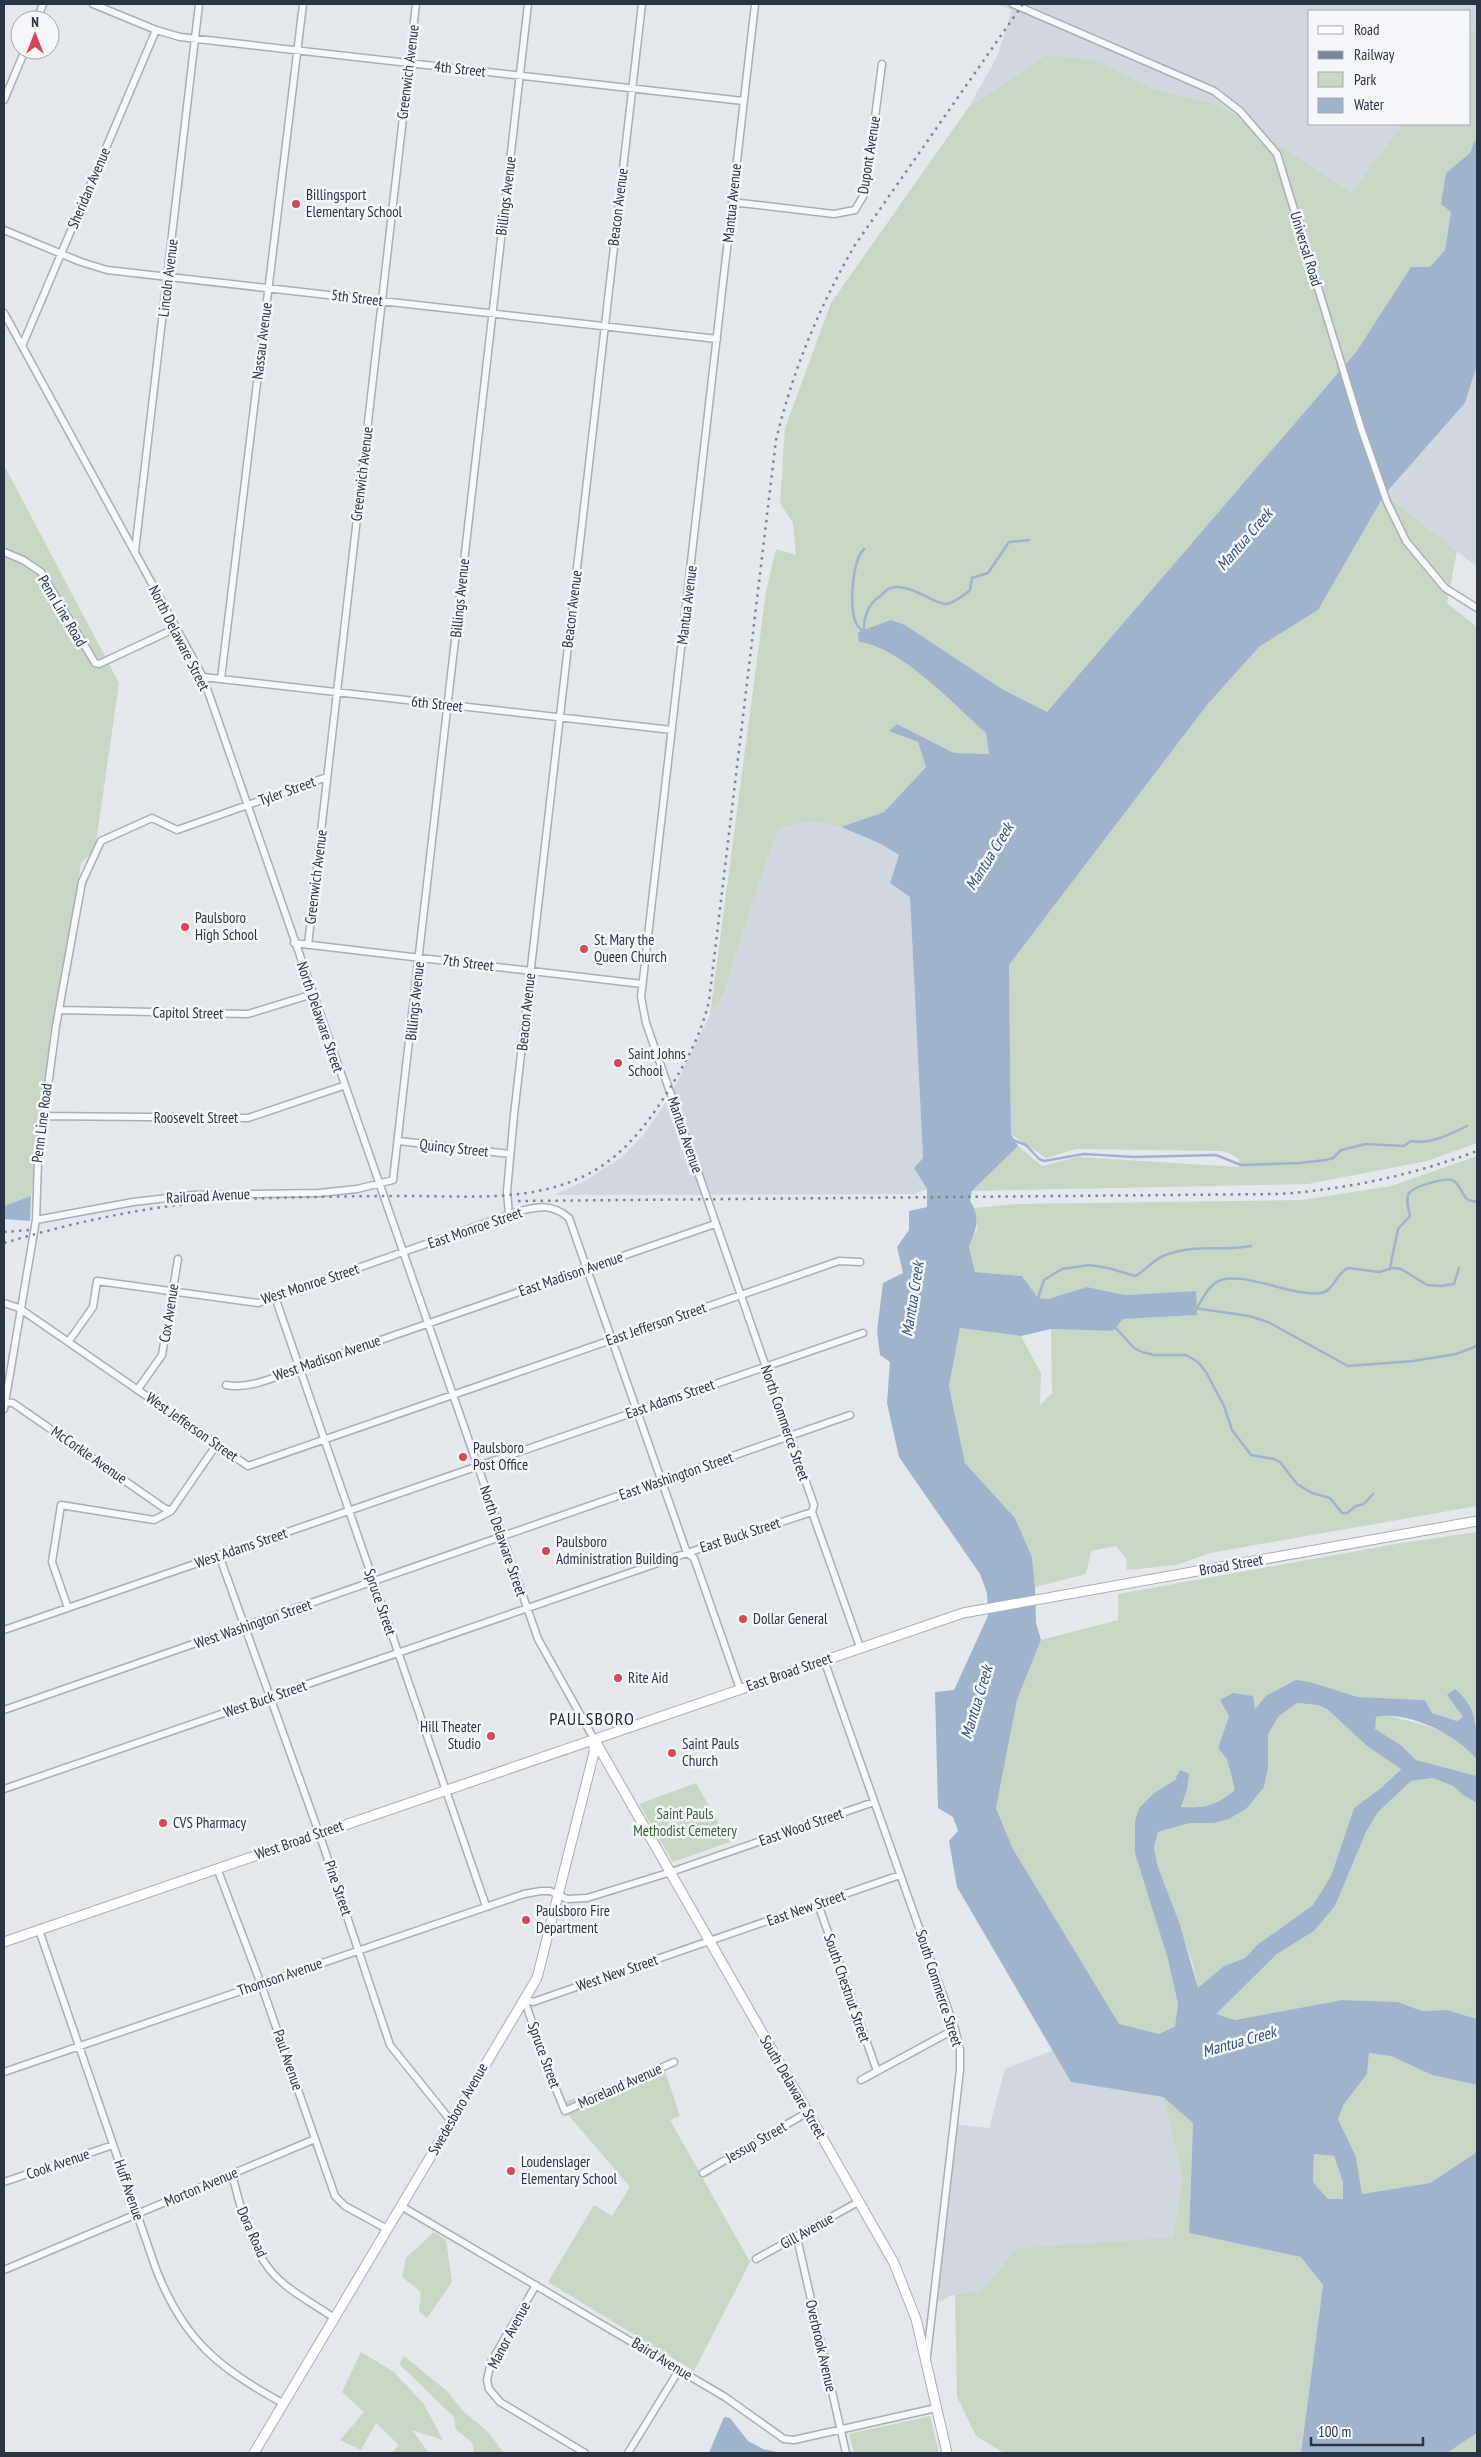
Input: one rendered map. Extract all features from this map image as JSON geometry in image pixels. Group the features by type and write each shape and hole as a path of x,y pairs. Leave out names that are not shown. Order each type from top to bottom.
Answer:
{"main road":[{"name":"Broad Street","path":"984,1608 1477,1521"},
{"name":"East Broad Street","path":"594,1738 946,1618 984,1608"},
{"name":"West Broad Street","path":"4,1942 594,1738"},
{"name":"South Delaware Street","path":"594,1738 712,1941 897,2270 916,2319 947,2453"},
{"name":"Swedesboro Avenue","path":"255,2453 537,1978 594,1752 594,1738"}],"street":[{"name":"4th Street","path":"93,4 156,30 195,40 743,101"},
{"name":"Lincoln Avenue","path":"135,552 169,276 199,4"},
{"name":"Nassau Avenue","path":"222,679 303,4"},
{"name":"Greenwich Avenue","path":"308,945 416,4"},
{"name":"Billings Avenue","path":"380,1183 393,1180 399,1141 528,4"},
{"name":"Beacon Avenue","path":"509,1215 507,1191 510,1154 642,4"},
{"name":"Mantua Avenue","path":"706,1197 646,1023 642,1004 642,984 755,4"},
{"name":"Universal Road","path":"1013,4 1214,91 1240,111 1277,154 1387,502 1406,541 1444,588 1477,608"},
{"name":"Sheridan Avenue","path":"22,346 156,30"},
{"path":"4,100 21,60"},
{"name":"Dupont Avenue","path":"732,202 834,214 854,210 865,193 882,64"},
{"name":"5th Street","path":"4,230 107,270 717,339"},
{"name":"North Delaware Street","path":"4,313 202,677 343,1086 380,1183 526,1608 545,1654 594,1738"},
{"name":"Penn Line Road","path":"4,552 22,560 41,572 91,660 99,664 176,628"},
{"name":"6th Street","path":"202,677 672,730"},
{"name":"Tyler Street","path":"101,841 152,818 177,830 327,777"},
{"name":"Penn Line Road","path":"4,1404 19,1308 36,1220 36,1185 43,1116 82,882 96,856 101,841"},
{"name":"7th Street","path":"294,943 642,984"},
{"name":"Capitol Street","path":"60,1010 248,1014 312,994"},
{"name":"Roosevelt Street","path":"43,1116 248,1118 343,1086"},
{"name":"Quincy Street","path":"399,1141 510,1154"},
{"name":"Railroad Avenue","path":"36,1220 133,1202 193,1195 319,1192 357,1188 380,1183"},
{"name":"North Commerce Street","path":"706,1197 814,1505 812,1512 860,1647"},
{"name":"East Monroe Street","path":"403,1253 530,1208 556,1208 569,1218 588,1268"},
{"name":"East Madison Avenue","path":"428,1324 715,1224"},
{"name":"West Monroe Street","path":"69,1341 93,1307 97,1281 258,1303 403,1253"},
{"name":"Cox Avenue","path":"138,1389 162,1355 171,1291 178,1259"},
{"name":"East Jefferson Street","path":"452,1395 839,1261 860,1262"},
{"path":"588,1268 687,1553 694,1558 740,1689"},
{"name":"Spruce Street","path":"275,1297 486,1906"},
{"name":"West Jefferson Street","path":"4,1303 19,1308 69,1341 248,1466 452,1395"},
{"name":"West Madison Avenue","path":"226,1385 243,1386 428,1324"},
{"name":"East Adams Street","path":"477,1466 863,1333"},
{"name":"McCorkle Avenue","path":"4,1404 13,1403 171,1511"},
{"name":"East Washington Street","path":"502,1537 850,1415"},
{"path":"68,1608 52,1562 61,1505 154,1520 171,1511 217,1444"},
{"name":"West Adams Street","path":"4,1630 477,1466"},
{"name":"East Buck Street","path":"526,1608 812,1512"},
{"name":"West Washington Street","path":"4,1710 502,1537"},
{"name":"Pine Street","path":"219,1555 246,1626 359,1950 390,2045 451,2121"},
{"name":"West Buck Street","path":"4,1789 526,1608"},
{"name":"South Commerce Street","path":"824,1660 955,2029 960,2050 960,2070 931,2309 927,2361"},
{"name":"East Wood Street","path":"558,1895 566,1899 586,1898 671,1872 874,1802"},
{"name":"Paul Avenue","path":"218,1868 261,1984 335,2196 346,2206 387,2229"},
{"name":"East New Street","path":"712,1941 900,1876"},
{"name":"Thomson Avenue","path":"4,2072 486,1906 541,1890 558,1895"},
{"name":"South Chestnut Street","path":"818,1904 877,2072"},
{"name":"Huff Avenue","path":"39,1930 165,2292 187,2329 220,2364 284,2404"},
{"name":"West New Street","path":"524,1998 533,2002 712,1941"},
{"name":"Spruce Street","path":"524,1998 547,2068 565,2111"},
{"path":"861,2080 955,2029"},
{"name":"Moreland Avenue","path":"565,2111 674,2062"},
{"name":"Jessup Street","path":"703,2173 808,2112"},
{"name":"Morton Avenue","path":"4,2270 314,2139"},
{"name":"Cook Avenue","path":"4,2182 113,2145"},
{"name":"Dora Road","path":"232,2174 247,2225 257,2249 270,2270 294,2291 334,2318"},
{"name":"Gill Avenue","path":"756,2259 797,2238 858,2202"},
{"name":"Baird Avenue","path":"401,2206 725,2397 784,2439 794,2440 936,2408"},
{"name":"Overbrook Avenue","path":"797,2238 846,2453"},
{"name":"Manor Avenue","path":"536,2285 491,2362 487,2380 489,2389 500,2402 585,2453"},
{"path":"628,2453 679,2370"}],"shaded area":[{"path":"998,4 1477,4 1477,25 1471,34 1471,10 1308,10 1308,125 1402,125 1351,193 1220,105 1157,90 1096,61 968,108 997,57 1012,10"},
{"path":"1477,365 1477,567 1385,494 1465,403"},
{"path":"809,821 841,827 881,844 899,855 890,883 910,897 923,1158 914,1168 927,1189 914,1194 553,1195 583,1182 622,1157 645,1133 670,1096 710,1015 723,995 756,891 779,828"},
{"path":"1053,2050 1071,2082 1163,2097 1182,2177 1173,2237 1018,2248 981,2291 955,2294 930,2306 952,2124 989,2128 1005,2069"}],"green space":[{"path":"1477,25 1477,139 1470,153 1446,173 1451,212 1445,250 1430,267 1411,267 1356,352 1047,713 1002,689 905,625 859,642 875,646 892,654 943,693 986,733 989,754 954,753 897,724 890,731 918,742 926,767 884,812 841,827 809,821 779,828 756,891 723,995 710,1015 766,592 776,549 796,555 793,523 780,503 785,428 831,303 968,108 1046,55 1096,61 1157,90 1220,105 1351,193 1402,125 1471,125 1471,34"},
{"path":"4,465 119,683 95,850 81,863 31,1196 4,1206"},
{"path":"1385,494 1457,551 1447,603 1477,627 1477,1143 1427,1161 1308,1184 972,1191 1018,1146 1042,1166 1078,1157 1239,1167 1239,1159 1221,1151 1076,1149 1046,1158 1011,1134 1009,965 1207,705 1259,647 1318,610"},
{"path":"1477,1156 1477,1506 1210,1553 1176,1565 1127,1570 1126,1558 1116,1546 1091,1551 1086,1574 1035,1587 1032,1557 1015,1518 965,1463 949,1386 960,1328 1021,1336 1041,1373 1040,1405 1052,1393 1051,1329 1113,1331 1123,1319 1196,1315 1196,1291 1125,1295 1087,1287 1048,1299 1038,1298 1022,1276 975,1272 969,1246 977,1229 975,1208 1016,1204 1302,1200 1391,1186"},
{"path":"1477,1532 1477,1722 1447,1695 1463,1717 1457,1721 1432,1713 1425,1700 1358,1697 1310,1682 1254,1710 1229,1716 1218,1748 1227,1759 1235,1790 1222,1800 1210,1805 1180,1807 1187,1789 1175,1780 1154,1793 1139,1808 1178,2004 1175,2026 1159,2034 1118,2024 1013,1849 996,1807 1017,1700 1041,1640 1118,1620 1118,1594 1396,1544"},
{"path":"1297,1703 1318,1705 1327,1709 1367,1746 1401,1768 1381,1788 1354,1808 1331,1876 1313,1905 1257,1945 1245,1958 1224,1966 1198,1989 1193,1965 1158,1867 1154,1848 1158,1832 1190,1823 1214,1823 1229,1819 1246,1809 1268,1767 1268,1734 1279,1716"},
{"path":"1385,1715 1423,1725 1451,1735 1463,1742 1472,1751 1477,1760 1477,1776 1416,1760 1402,1746 1374,1729 1376,1717"},
{"path":"1433,1778 1453,1786 1463,1795 1477,1803 1477,2019 1447,2010 1422,2011 1398,2002 1342,2000 1235,2020 1216,2014 1277,1954 1314,1931 1335,1906 1366,1832 1378,1812 1411,1781"},
{"name":"Saint Pauls Methodist Cemetery","path":"696,1783 730,1842 673,1862 639,1804"},
{"path":"1369,2053 1391,2056 1432,2075 1477,2085 1477,2152 1430,2183 1362,2194 1356,2157 1338,2119 1344,2104 1367,2074"},
{"path":"663,2065 680,2116 670,2120 750,2262 694,2371 548,2282 594,2205 612,2216 630,2187 559,2104"},
{"path":"1163,2097 1193,2123 1189,2233 1302,2257 1323,2285 1301,2453 1004,2453 976,2436 957,2397 955,2294 981,2291 1017,2248 1173,2237 1182,2177"},
{"path":"1314,2154 1334,2156 1343,2182 1343,2199 1328,2199 1313,2182"},
{"path":"434,2232 446,2240 452,2282 427,2318 419,2312 421,2292 402,2277 406,2258"},
{"path":"361,2352 394,2372 423,2403 443,2440 412,2430 429,2453 392,2453 399,2445 376,2423 361,2450 340,2440 364,2412 342,2392"},
{"path":"404,2356 448,2392 463,2411 488,2432 504,2453 474,2453 472,2442 456,2430 454,2417 399,2364"},
{"path":"930,2416 939,2453 854,2453 849,2434"},
{"path":"1477,2433 1477,2453 1447,2453"}],"water":[{"name":"Mantua Creek","path":"1477,139 1477,365 1465,403 1385,494 1318,610 1259,647 1207,705 1009,965 1011,1134 1018,1146 972,1191 970,1201 975,1212 976,1224 969,1246 975,1272 1022,1276 1038,1298 1048,1299 1087,1287 1125,1295 1196,1291 1197,1315 1123,1319 1113,1331 1051,1329 1021,1336 960,1328 949,1386 965,1463 1015,1518 1032,1557 1036,1623 1041,1640 1017,1700 996,1808 1013,1849 1119,2024 1159,2034 1175,2026 1178,2004 1168,1959 1135,1853 1135,1821 1139,1808 1154,1793 1175,1780 1180,1770 1189,1774 1187,1789 1181,1807 1210,1805 1222,1800 1235,1790 1227,1759 1218,1748 1229,1716 1220,1700 1233,1693 1253,1696 1255,1709 1266,1696 1296,1680 1310,1682 1358,1697 1425,1700 1432,1713 1457,1721 1463,1717 1447,1695 1455,1689 1469,1704 1473,1713 1476,1730 1477,1760 1458,1742 1431,1726 1402,1717 1376,1717 1375,1729 1402,1746 1416,1760 1477,1776 1477,1803 1463,1795 1453,1786 1433,1778 1411,1781 1378,1812 1366,1832 1335,1906 1314,1931 1277,1954 1216,2014 1235,2020 1342,2000 1398,2002 1422,2011 1447,2010 1477,2019 1477,2085 1432,2075 1391,2056 1369,2053 1367,2074 1344,2104 1338,2119 1356,2157 1362,2194 1430,2183 1477,2152 1477,2433 1447,2453 1301,2453 1323,2285 1301,2257 1189,2233 1193,2123 1163,2097 1071,2082 957,1887 949,1841 958,1831 953,1817 938,1808 935,1692 954,1690 988,1616 987,1593 980,1574 899,1457 887,1403 890,1362 880,1355 877,1331 883,1283 903,1273 897,1247 909,1230 909,1211 927,1207 927,1189 914,1168 923,1158 910,897 890,883 899,855 881,844 841,827 884,812 926,767 918,742 889,731 897,724 954,753 989,754 986,733 943,693 909,666 892,654 875,646 859,642 858,632 891,620 905,625 1002,689 1047,712 1356,352 1411,267 1430,267 1445,250 1451,212 1441,204 1446,173 1470,153","holes":["1297,1703 1318,1705 1327,1709 1367,1746 1401,1769 1381,1788 1354,1808 1331,1876 1313,1905 1257,1945 1245,1958 1224,1966 1198,1988 1180,1925 1158,1867 1154,1848 1158,1832 1190,1823 1214,1823 1229,1819 1246,1809 1264,1787 1268,1767 1268,1734 1279,1716","1314,2154 1334,2156 1343,2182 1343,2199 1328,2199 1313,2182"]},
{"path":"31,1196 30,1221 4,1219 4,1206"},
{"path":"724,2417 730,2418 748,2441 763,2449 782,2453 709,2453"}],"waterway":[{"path":"864,632 865,617 869,608 888,589 906,588 935,601 949,603 970,590 972,578 988,573 1009,542 1029,540"},
{"path":"863,632 854,616 852,596 854,573 864,549"},
{"path":"1013,1140 1026,1145 1039,1159 1044,1161 1084,1154 1134,1157 1216,1155 1241,1165 1326,1160 1333,1158 1341,1150 1366,1144 1404,1146 1411,1141 1418,1142 1440,1138 1467,1126"},
{"path":"1390,1268 1398,1229 1410,1216 1407,1199 1409,1193 1430,1183 1450,1180 1456,1183 1468,1200 1477,1202"},
{"path":"1038,1298 1044,1280 1062,1269 1089,1265 1108,1268 1135,1276 1159,1258 1175,1252 1251,1246"},
{"path":"1197,1308 1212,1285 1225,1279 1251,1280 1296,1291 1321,1293 1329,1289 1344,1270 1348,1268 1379,1272 1394,1268 1401,1269 1427,1285 1441,1286 1454,1284 1459,1268"},
{"path":"1194,1308 1249,1316 1268,1322 1348,1366 1413,1361 1456,1354 1477,1346"},
{"path":"1114,1326 1134,1348 1142,1352 1154,1355 1186,1355 1198,1362 1206,1372 1224,1406 1232,1430 1251,1455 1274,1459 1280,1462 1297,1484 1312,1493 1330,1498 1342,1513 1347,1513 1356,1506 1364,1504 1373,1494"}],"railway":[{"path":"4,1243 92,1220 182,1204 243,1199 326,1197 475,1197 540,1191 582,1177 595,1170 619,1153 639,1132 665,1096 685,1062 697,1039 709,1001 776,440 790,389 819,315 855,245 1023,4"},
{"path":"518,1201 1280,1194 1330,1189 1380,1180 1453,1160 1477,1151"},
{"path":"4,1232 29,1230"}],"place":[{"name":"Billingsport Elementary School","path":"296,204"},
{"name":"Paulsboro High School","path":"185,927"},
{"name":"St. Mary the Queen Church","path":"584,949"},
{"name":"Saint Johns School","path":"618,1063"},
{"name":"Paulsboro Post Office","path":"463,1457"},
{"name":"Paulsboro Administration Building","path":"546,1551"},
{"name":"Dollar General","path":"743,1619"},
{"name":"Rite Aid","path":"618,1678"},
{"name":"Hill Theater Studio","path":"491,1736"},
{"name":"Saint Pauls Church","path":"672,1753"},
{"name":"CVS Pharmacy","path":"163,1823"},
{"name":"Paulsboro Fire Department","path":"526,1920"},
{"name":"Loudenslager Elementary School","path":"511,2171"}],"district":[{"name":"PAULSBORO","path":"592,1719"}]}
